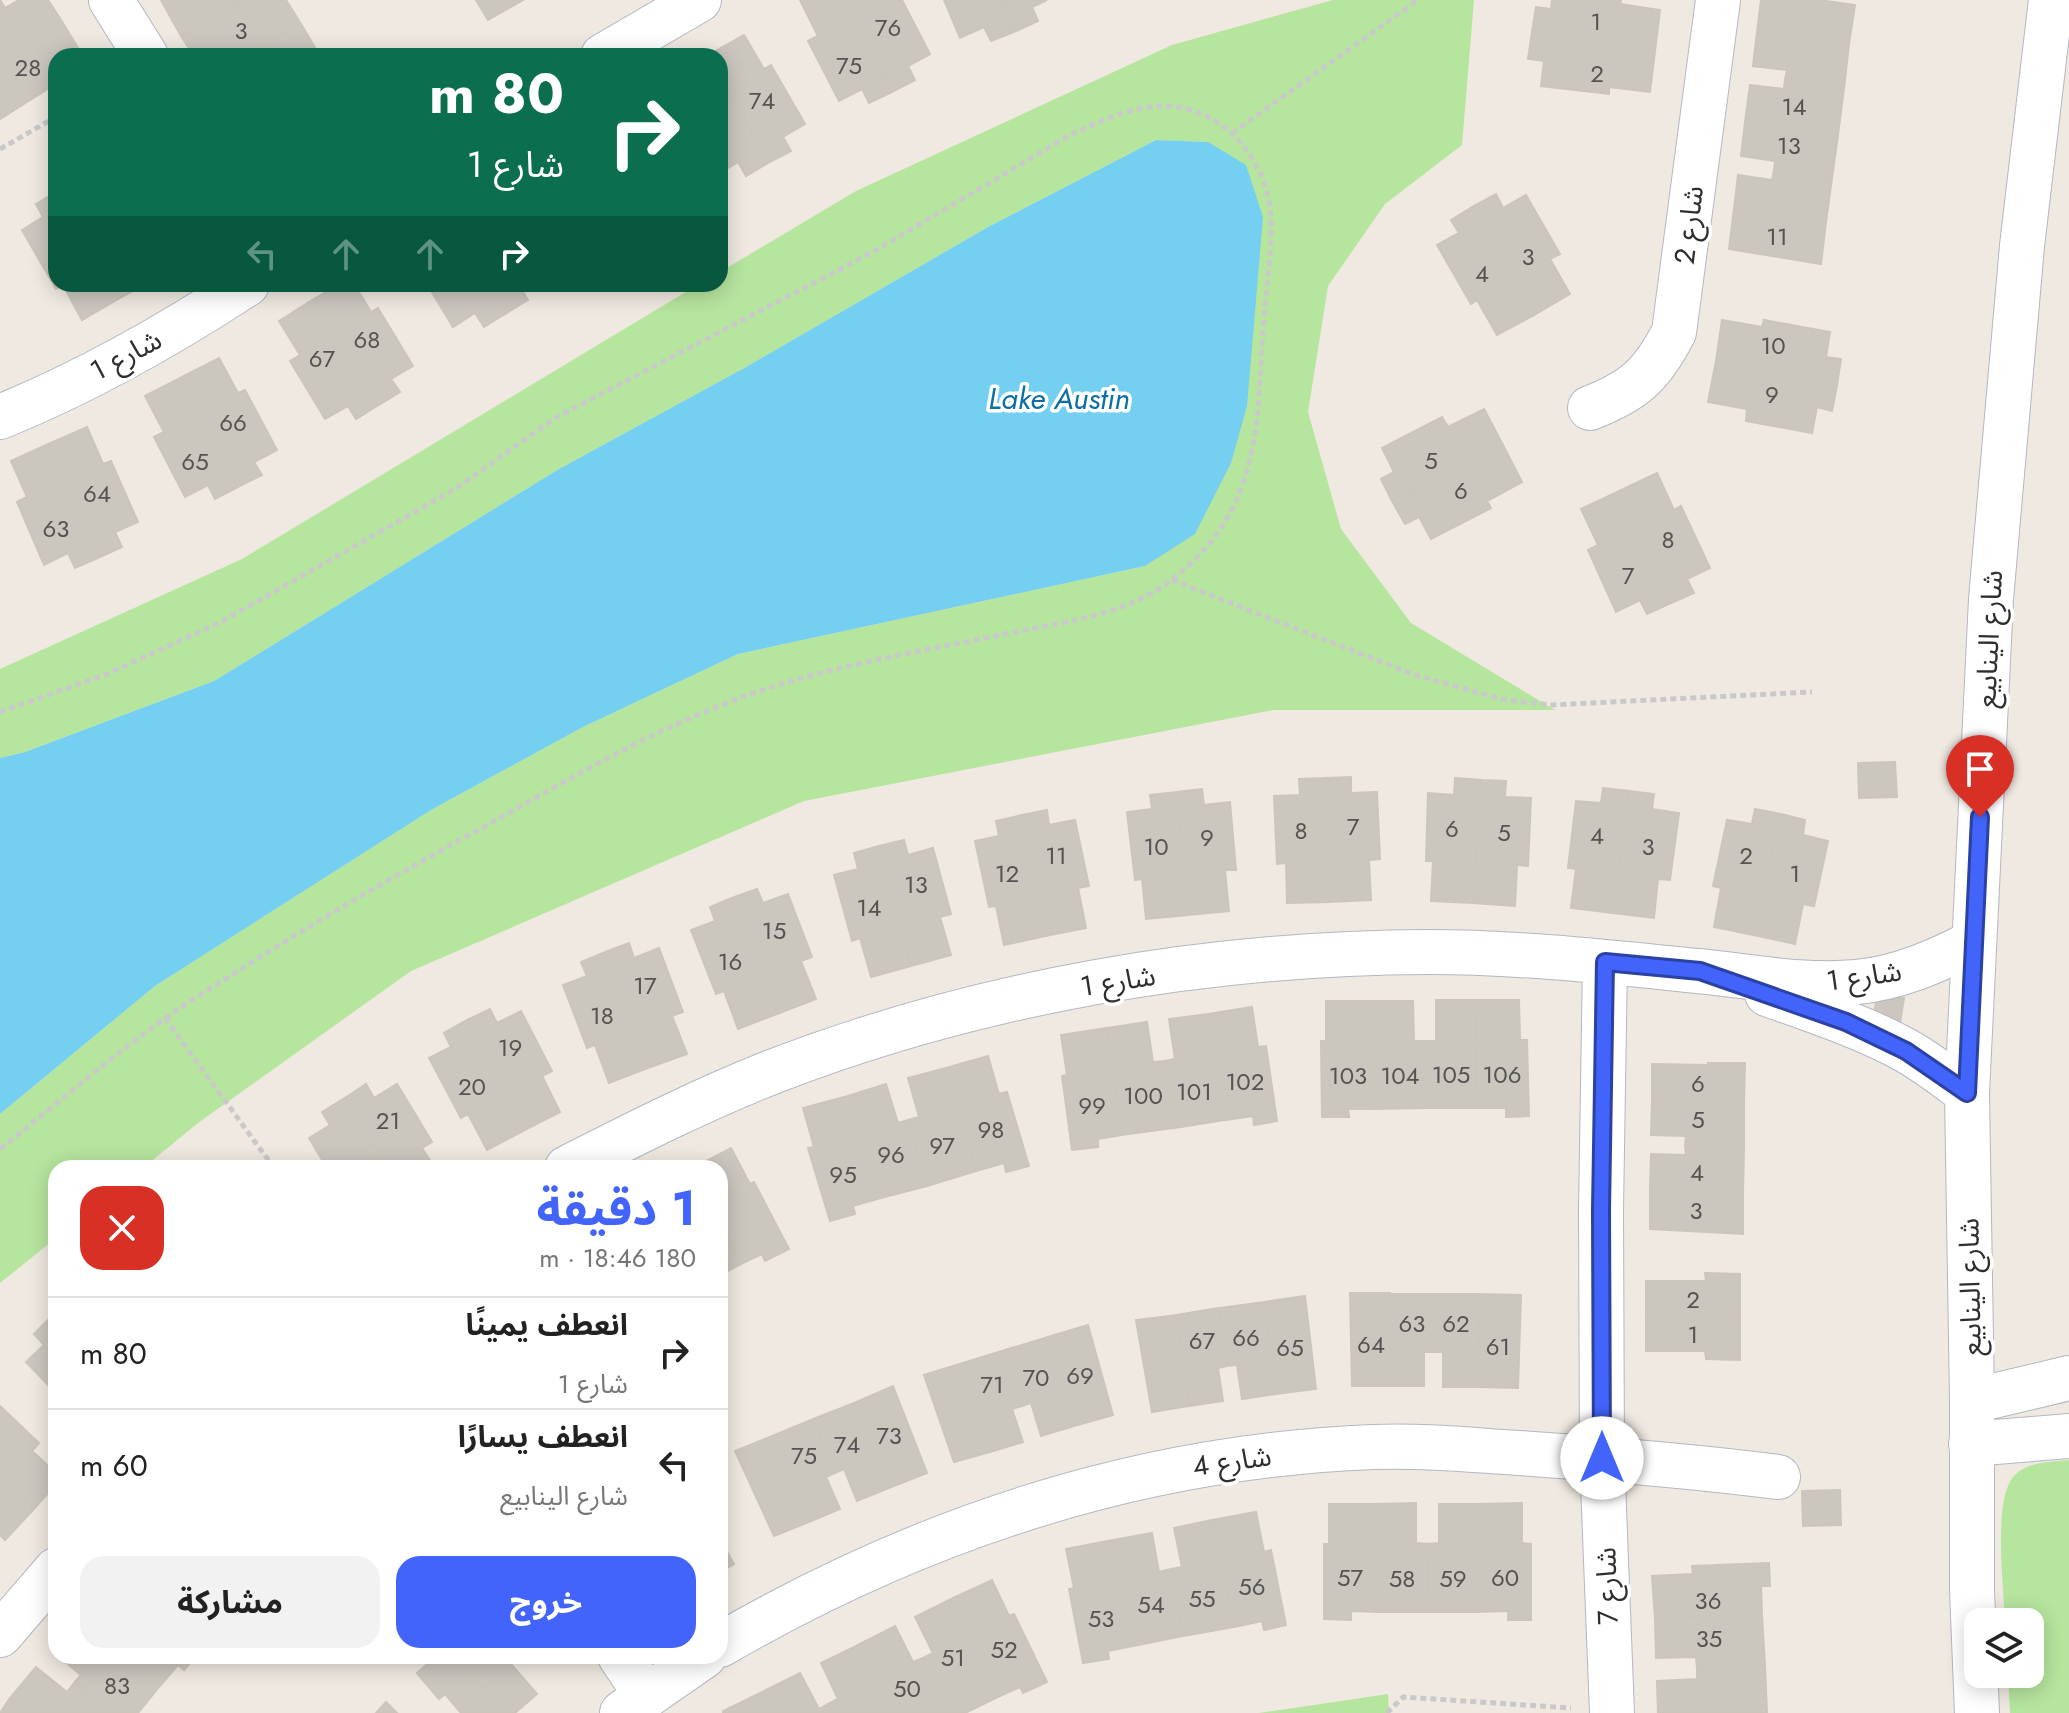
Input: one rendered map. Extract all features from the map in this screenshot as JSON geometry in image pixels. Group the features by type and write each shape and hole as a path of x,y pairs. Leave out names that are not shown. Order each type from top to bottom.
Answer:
{"street":[{"path":"111,0 141,48"},
{"name":"شارع 2","path":"1590,408 1617,397 1642,381 1661,358 1674,332 1718,0"},
{"name":"شارع الينابيع","path":"1977,1713 1972,1590 1967,1093 1991,599 2024,231 2051,0"},
{"path":"615,48 681,4"},
{"name":"شارع 1","path":"0,417 28,406 146,345 235,292"},
{"name":"شارع 1","path":"583,1160 664,1119 771,1073 881,1034 993,1003 1137,976 1282,959 1428,952 1605,962 1818,984 1859,982 1904,972 1941,959 1974,942"},
{"path":"1602,1458 1601,1210 1605,962"},
{"name":"شارع 1","path":"1700,971 1863,1030 1906,1051 1967,1093"},
{"path":"1972,1401 2069,1378"},
{"path":"1971,1444 2069,1436"},
{"name":"شارع 4","path":"728,1640 789,1605 932,1539 1033,1505 1151,1474 1286,1453 1377,1447 1602,1458 1778,1477"},
{"name":"شارع 7","path":"1602,1458 1612,1712"},
{"path":"0,1635 48,1579"},
{"path":"622,1664 634,1704 692,1664"}],"path":[{"path":"1232,133 1418,0"},
{"path":"0,712 107,674 221,622 457,488 555,418 871,253 1070,135 1128,113 1165,106 1201,114 1232,133 1258,167 1270,208 1271,229 1252,459 1236,505 1223,526 1209,545 1172,580 1133,603 1090,616 841,668 743,697 676,724 574,776 367,892 165,1018 0,1149"},
{"path":"0,149 48,122"},
{"path":"1172,580 1415,675 1501,699 1550,705 1812,692"},
{"path":"165,1018 268,1160"},
{"path":"1387,1713 1403,1697 1612,1712"}],"green space":[{"path":"1333,0 1474,0 1462,145 1385,204 1328,286 1308,412 1341,529 1411,623 1555,710 1273,710 804,801 411,971 198,1123 153,1160 48,1160 48,1244 0,1283 0,1114 155,986 431,810 583,727 738,654 1145,566 1208,142 1156,140 988,227 746,367 559,469 214,681 25,752 0,758 0,669 242,559 686,292 728,292 728,267 856,191 1172,45"},
{"path":"2069,1460 2069,1713 2010,1713 2009,1688 2044,1688 2044,1608 2004,1608 2001,1522 2008,1486 2015,1475 2041,1463"},
{"path":"1388,1694 1389,1713 1259,1713"}],"water":[{"name":"Lake Austin","path":"1156,140 1208,142 1246,165 1263,217 1247,406 1231,463 1195,534 1145,566 738,654 583,727 431,810 155,986 0,1114 0,758 25,752 214,681 559,469 746,367 988,227"}],"building":[{"path":"0,0 5,8 19,0 48,0 61,20 0,58"},
{"path":"161,0 241,0 181,36"},
{"path":"241,0 286,0 301,24 259,48 189,48 181,36"},
{"path":"476,0 523,0 488,20"},
{"path":"800,0 846,0 892,92 869,103 862,89 839,101 808,41 818,36"},
{"path":"846,0 902,0 930,54 908,66 915,80 892,92"},
{"path":"944,0 1001,0 1014,32 991,41 984,27 960,38"},
{"path":"1001,0 1047,0 1032,7 1038,21 1014,32"},
{"path":"1552,0 1621,0 1620,4 1660,10 1655,51 1532,32 1536,7 1551,9"},
{"path":"1761,0 1819,0 1855,5 1849,44 1757,32"},
{"path":"61,20 78,48 48,48 48,89 0,119 0,58"},
{"path":"301,24 315,48 259,48"},
{"path":"1532,32 1655,51 1650,92 1609,87 1609,94 1541,86 1544,61 1528,59"},
{"path":"1757,32 1849,44 1844,88 1785,80 1787,70 1753,66"},
{"path":"744,35 764,69 771,65 805,124 783,137 791,151 768,163 728,90 728,48 721,48"},
{"path":"1785,80 1844,88 1838,135 1745,122 1750,85 1784,89"},
{"path":"728,90 768,163 746,176 738,162 728,168"},
{"path":"1745,122 1838,135 1832,178 1774,170 1775,161 1741,156"},
{"path":"1774,170 1832,178 1826,222 1734,209 1738,175 1772,180"},
{"path":"1496,194 1503,208 1526,195 1560,254 1550,259 1570,294 1534,315 1474,206"},
{"path":"48,197 48,275 22,230 43,217 36,204"},
{"path":"1474,206 1534,315 1497,335 1477,300 1471,304 1437,245 1459,233 1451,220"},
{"path":"1734,209 1826,222 1821,264 1729,249"},
{"path":"67,292 114,292 118,299 82,320"},
{"path":"114,292 131,292 118,299"},
{"path":"326,292 359,292 371,312 378,308 413,366 391,379 400,392 377,406 314,299"},
{"path":"432,292 492,292 505,314 484,327 475,313 453,327"},
{"path":"492,292 523,292 528,300 505,314"},
{"path":"314,299 377,406 356,419 348,406 325,419 290,361 300,355 279,321"},
{"path":"1722,320 1762,327 1764,320 1830,332 1826,357 1841,359 1837,385 1716,361"},
{"path":"219,358 238,393 245,390 277,450 254,462 262,475 238,487 182,377"},
{"path":"1716,361 1837,385 1832,411 1817,407 1812,433 1746,421 1747,409 1708,402"},
{"path":"182,377 238,487 215,499 208,485 185,497 154,437 164,432 145,396"},
{"path":"1484,409 1503,445 1392,501 1381,479 1394,472 1382,448 1442,417 1448,427"},
{"path":"87,427 103,464 111,461 138,522 115,532 122,547 98,558 48,444"},
{"path":"48,444 98,558 75,568 68,553 44,565 17,502 27,497 11,461"},
{"path":"1503,445 1522,482 1487,501 1491,508 1431,539 1419,517 1405,524 1392,501"},
{"path":"1657,473 1674,510 1681,506 1710,568 1687,579 1694,593 1669,604 1619,491"},
{"path":"1619,491 1669,604 1647,614 1640,600 1616,612 1588,550 1598,545 1581,509"},
{"path":"1895,762 1897,797 1859,798 1858,763"},
{"path":"1351,777 1351,793 1377,792 1380,859 1369,860 1371,900 1329,902 1325,778"},
{"path":"1325,778 1329,902 1287,903 1286,863 1277,864 1274,796 1300,795 1299,779"},
{"path":"1455,778 1481,780 1473,903 1431,901 1433,861 1426,861 1428,793 1454,795"},
{"path":"1481,780 1506,781 1505,797 1531,798 1528,866 1517,865 1515,906 1473,903"},
{"path":"1603,788 1629,791 1612,913 1571,908 1576,869 1568,868 1576,801 1601,803"},
{"path":"1202,789 1204,805 1230,802 1236,870 1225,870 1229,911 1188,915 1177,792"},
{"path":"1629,791 1654,794 1652,809 1679,813 1670,880 1658,879 1654,918 1612,913"},
{"path":"1177,792 1188,915 1146,919 1142,879 1135,880 1127,812 1152,809 1150,795"},
{"path":"1755,809 1781,814 1754,935 1714,927 1721,888 1713,886 1727,820 1752,824"},
{"path":"1047,810 1049,825 1075,820 1089,886 1078,888 1086,928 1045,936 1022,815"},
{"path":"1781,814 1805,820 1803,835 1828,841 1814,906 1803,904 1795,944 1754,935"},
{"path":"1022,815 1045,936 1004,945 996,906 989,907 975,841 999,836 996,821"},
{"path":"904,840 908,855 933,848 951,914 940,917 951,955 911,966 879,846"},
{"path":"879,846 911,966 871,977 860,938 852,941 834,875 858,869 854,853"},
{"path":"757,889 763,903 788,894 812,957 801,961 816,999 777,1014 734,897"},
{"path":"734,897 777,1014 738,1029 724,991 716,994 691,930 715,921 710,907"},
{"path":"629,943 634,958 659,948 683,1012 672,1016 687,1054 648,1068 605,952"},
{"path":"605,952 648,1068 609,1083 595,1045 587,1048 563,985 587,976 581,962"},
{"path":"1878,993 1904,998 1900,1023 1873,1017"},
{"path":"1436,1000 1475,1000 1477,1108 1425,1108 1425,1041 1436,1041"},
{"path":"1475,1000 1519,1000 1520,1040 1527,1040 1529,1116 1506,1117 1506,1108 1477,1108"},
{"path":"1326,1001 1374,1001 1374,1109 1348,1109 1349,1117 1322,1117 1321,1041 1326,1041"},
{"path":"1374,1001 1413,1001 1414,1041 1425,1041 1425,1108 1374,1109"},
{"path":"1252,1007 1258,1047 1266,1046 1277,1121 1254,1125 1253,1116 1225,1120 1208,1014"},
{"path":"490,1009 497,1023 521,1011 552,1071 542,1076 560,1112 523,1131 467,1020"},
{"path":"1208,1014 1225,1120 1174,1128 1164,1061 1175,1059 1169,1019"},
{"path":"467,1020 523,1131 487,1150 468,1114 461,1118 429,1058 451,1047 444,1033"},
{"path":"1147,1022 1153,1062 1164,1061 1174,1128 1122,1135 1107,1028"},
{"path":"1107,1028 1122,1135 1098,1139 1098,1147 1072,1150 1062,1076 1067,1075 1061,1035"},
{"path":"988,1056 999,1094 1007,1092 1029,1166 1006,1172 1004,1163 976,1171 946,1068"},
{"path":"1745,1063 1744,1103 1652,1101 1652,1064"},
{"path":"946,1068 976,1171 927,1186 908,1120 919,1117 908,1078"},
{"path":"366,1084 374,1098 397,1084 432,1142 422,1148 430,1160 382,1160 345,1098"},
{"path":"886,1084 898,1123 908,1120 927,1186 877,1199 848,1096"},
{"path":"848,1096 877,1199 853,1206 855,1214 830,1221 808,1148 814,1147 803,1108"},
{"path":"345,1098 382,1160 322,1160 309,1138 330,1125 322,1112"},
{"path":"1652,1101 1744,1103 1744,1147 1685,1145 1686,1136 1651,1135"},
{"path":"1685,1145 1744,1147 1743,1192 1650,1189 1651,1154 1686,1155"},
{"path":"731,1148 750,1184 754,1182 789,1249 765,1261 762,1254 741,1264 728,1239 728,1160 708,1160"},
{"path":"1650,1189 1743,1192 1743,1234 1650,1229"},
{"path":"728,1239 741,1264 728,1271"},
{"path":"1705,1273 1740,1274 1740,1317 1646,1316 1646,1281 1706,1281"},
{"path":"1350,1293 1390,1293 1390,1386 1352,1386"},
{"path":"1390,1293 1434,1294 1434,1352 1424,1352 1424,1386 1390,1386"},
{"path":"1434,1294 1479,1294 1478,1387 1443,1387 1443,1352 1434,1352"},
{"path":"1479,1294 1521,1295 1518,1388 1478,1387"},
{"path":"1305,1296 1316,1389 1276,1394 1264,1302"},
{"path":"1264,1302 1276,1394 1242,1399 1237,1365 1227,1366 1219,1308"},
{"path":"1219,1308 1227,1366 1218,1368 1223,1401 1189,1406 1176,1315"},
{"path":"1176,1315 1189,1406 1152,1412 1136,1320"},
{"path":"1646,1316 1740,1317 1740,1360 1706,1359 1705,1351 1646,1351"},
{"path":"48,1320 48,1385 26,1362 44,1345 34,1334"},
{"path":"1088,1325 1113,1415 1074,1426 1048,1337"},
{"path":"1048,1337 1074,1426 1041,1436 1031,1403 1022,1406 1005,1350"},
{"path":"1005,1350 1022,1406 1012,1409 1023,1442 990,1452 963,1363"},
{"path":"963,1363 990,1452 954,1462 924,1375"},
{"path":"893,1386 927,1473 889,1488 854,1403"},
{"path":"854,1403 889,1488 857,1501 844,1469 835,1473 813,1419"},
{"path":"0,1406 39,1443 32,1451 48,1466 48,1493 34,1509 0,1477"},
{"path":"813,1419 835,1473 826,1477 840,1509 809,1522 772,1436"},
{"path":"772,1436 809,1522 774,1536 735,1451"},
{"path":"0,1477 34,1509 5,1540 0,1535"},
{"path":"1840,1490 1841,1525 1803,1526 1802,1491"},
{"path":"1416,1503 1416,1543 1428,1544 1427,1612 1376,1612 1376,1504"},
{"path":"1522,1503 1522,1543 1531,1544 1531,1620 1508,1620 1508,1611 1479,1612 1478,1504"},
{"path":"1329,1504 1376,1504 1376,1612 1351,1611 1351,1620 1324,1619 1324,1544 1329,1544"},
{"path":"1439,1504 1478,1504 1479,1612 1427,1612 1428,1544 1439,1543"},
{"path":"1256,1512 1264,1552 1271,1550 1286,1625 1264,1630 1262,1621 1234,1627 1212,1520"},
{"path":"1212,1520 1234,1627 1183,1636 1171,1569 1182,1567 1174,1528"},
{"path":"1152,1533 1159,1572 1171,1569 1183,1636 1133,1646 1113,1540"},
{"path":"1113,1540 1133,1646 1108,1651 1109,1659 1083,1663 1069,1589 1074,1588 1066,1549"},
{"path":"728,1553 734,1564 728,1567"},
{"path":"1769,1563 1770,1586 1761,1586 1762,1615 1655,1619 1652,1576 1693,1574 1692,1566"},
{"path":"992,1580 1009,1616 1014,1614 1047,1682 1023,1693 1020,1687 1000,1696 951,1599"},
{"path":"951,1599 1000,1696 965,1713 950,1713 923,1658 933,1653 915,1617"},
{"path":"1762,1615 1765,1666 1697,1668 1696,1657 1656,1658 1655,1619"},
{"path":"895,1626 913,1662 923,1658 950,1713 890,1713 856,1646"},
{"path":"856,1646 890,1713 833,1713 828,1704 838,1699 821,1663"},
{"path":"68,1664 131,1664 159,1687 138,1713 110,1713 74,1683 81,1675"},
{"path":"131,1664 189,1664 184,1670 178,1665 159,1687"},
{"path":"427,1664 466,1664 507,1713 461,1713 445,1694 439,1699 417,1673"},
{"path":"466,1664 511,1664 537,1694 515,1713 507,1713"},
{"path":"1765,1666 1767,1713 1658,1713 1657,1681 1697,1679 1697,1668"},
{"path":"36,1667 67,1692 74,1683 110,1713 29,1713 10,1698"},
{"path":"800,1673 819,1709 828,1704 833,1713 775,1713 764,1691"},
{"path":"764,1691 775,1713 723,1713 723,1711"},
{"path":"10,1698 29,1713 0,1713"},
{"path":"386,1702 397,1713 376,1713"}],"route":[{"path":"1602,1458 1601,1210 1605,962 1700,971 1846,1022 1906,1051 1967,1093 1980,817"}]}
